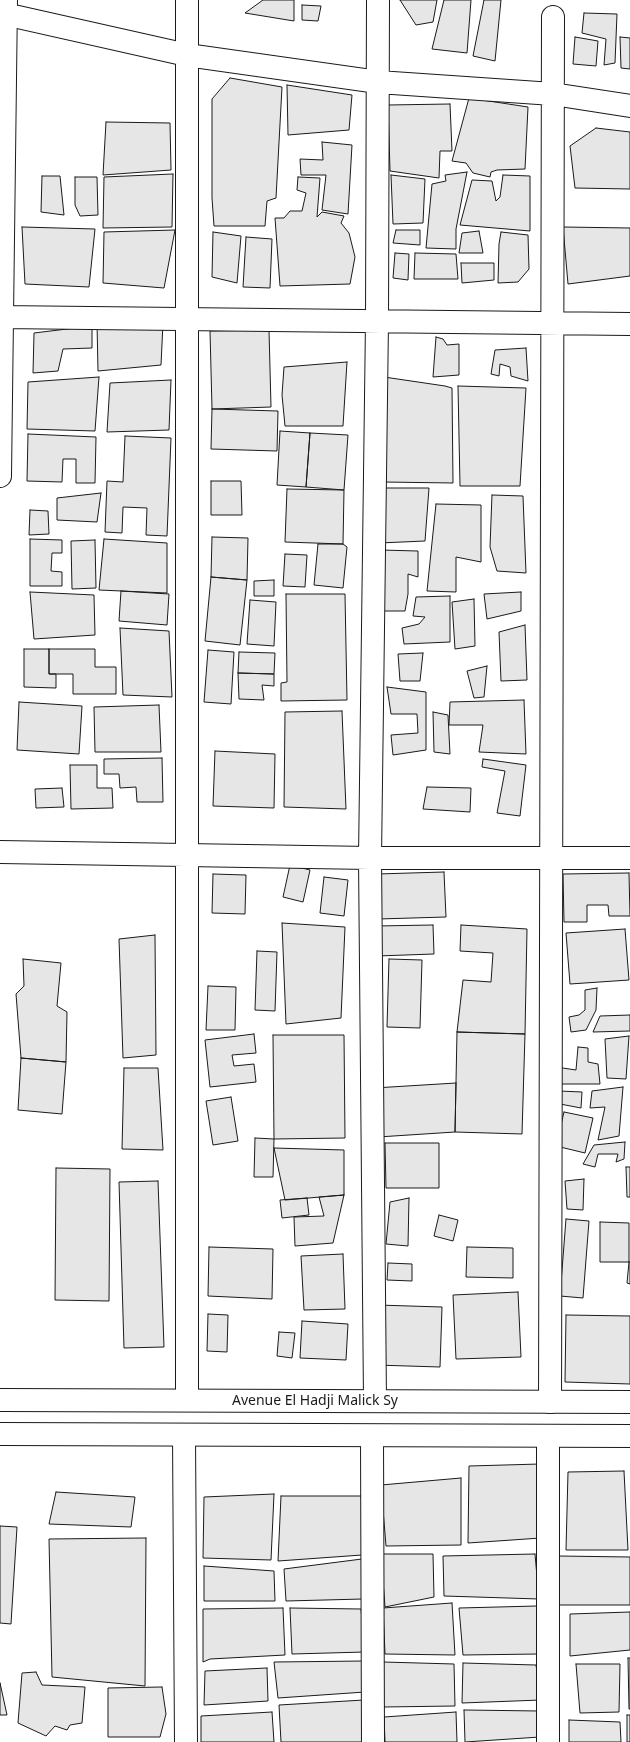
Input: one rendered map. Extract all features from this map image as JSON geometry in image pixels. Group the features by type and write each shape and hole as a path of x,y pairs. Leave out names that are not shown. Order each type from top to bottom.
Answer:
{"street":[{"path":"187,1400 188,0"},
{"path":"375,1401 370,858 377,321 378,0"},
{"path":"0,476 4,9 187,55 378,82 553,94 630,106"},
{"path":"550,1402 553,17"},
{"path":"1,318 630,324"},
{"path":"0,852 370,858 630,858"},
{"name":"Avenue El Hadji Malick Sy","path":"0,1400 630,1402"},
{"path":"0,1434 630,1436"},
{"path":"184,1435 186,1742"},
{"path":"372,1436 373,1742"},
{"path":"548,1436 548,1742"}],"building":[{"path":"263,0 294,0 294,21 245,13"},
{"path":"400,0 437,0 433,22 416,25"},
{"path":"444,0 471,0 467,53 432,49"},
{"path":"484,0 501,0 495,61 473,56"},
{"path":"302,5 321,6 318,21 302,20"},
{"path":"584,13 617,14 615,63 604,65 606,39 582,33"},
{"path":"575,37 598,41 596,66 573,64"},
{"path":"620,37 630,38 630,69 621,68"},
{"path":"230,78 282,87 276,198 267,201 265,226 214,226 212,198 212,99"},
{"path":"287,85 352,95 349,130 288,135"},
{"path":"469,98 528,107 525,169 497,170 491,172 490,177 473,173 466,163 452,161"},
{"path":"450,104 452,151 440,151 439,178 390,171 388,105"},
{"path":"106,122 170,123 171,170 103,175"},
{"path":"596,128 630,132 630,189 575,188 570,146"},
{"path":"322,142 352,145 348,214 322,210 326,175 301,175 300,159 323,160"},
{"path":"467,172 456,229 456,249 426,248 432,184 446,181 445,175"},
{"path":"173,174 172,227 103,228 104,177"},
{"path":"391,175 425,179 423,223 393,224"},
{"path":"503,175 530,176 530,231 460,225 472,180 492,181 496,201 500,197"},
{"path":"42,176 60,176 64,215 41,212"},
{"path":"75,177 97,177 98,215 80,216 75,205"},
{"path":"298,177 320,178 317,217 322,212 344,216 341,223 349,233 355,257 350,284 280,286 275,218 284,218 290,211 302,211 306,193 297,190"},
{"path":"22,227 95,229 89,287 25,284"},
{"path":"563,227 630,228 630,276 568,284"},
{"path":"175,230 164,288 103,283 104,232"},
{"path":"396,230 420,230 420,245 393,243"},
{"path":"479,231 483,253 459,253 462,233"},
{"path":"213,232 241,236 237,283 212,277"},
{"path":"501,232 528,235 529,269 518,282 498,283 499,244"},
{"path":"246,237 272,239 270,288 243,287"},
{"path":"395,253 409,254 408,280 393,278"},
{"path":"415,253 456,254 458,279 414,279"},
{"path":"461,263 494,263 494,280 462,283"},
{"path":"97,322 163,323 161,365 98,371"},
{"path":"92,326 92,348 63,349 58,371 33,373 34,333"},
{"path":"269,330 271,407 212,409 210,331"},
{"path":"436,337 443,339 447,345 459,344 459,375 433,377"},
{"path":"526,348 528,381 511,376 510,367 500,364 499,376 491,374 495,350"},
{"path":"347,362 343,426 285,426 282,395 284,367"},
{"path":"99,377 95,431 27,429 28,382"},
{"path":"384,377 452,388 453,483 383,482"},
{"path":"171,380 169,430 107,432 110,383"},
{"path":"458,386 526,388 520,486 460,486"},
{"path":"212,409 278,411 277,451 211,449"},
{"path":"280,431 310,433 306,487 277,485"},
{"path":"310,433 348,435 344,490 306,487"},
{"path":"28,434 96,437 95,483 76,483 76,459 63,459 62,482 27,481"},
{"path":"125,436 171,438 167,536 146,535 147,508 123,507 122,533 105,532 107,481 123,482"},
{"path":"211,481 241,481 242,515 211,515"},
{"path":"380,488 429,488 425,541 379,543"},
{"path":"287,489 344,490 343,544 285,542"},
{"path":"101,493 97,522 57,520 57,498"},
{"path":"492,495 523,496 526,573 497,571 490,547"},
{"path":"436,504 481,505 481,562 456,557 456,592 427,591"},
{"path":"30,510 48,511 49,534 29,535"},
{"path":"212,537 248,538 247,580 211,577"},
{"path":"30,539 62,540 62,553 52,553 51,571 62,572 62,586 30,586"},
{"path":"104,539 167,543 167,593 99,590"},
{"path":"95,540 96,588 72,589 71,541"},
{"path":"318,544 343,544 347,547 343,588 314,585"},
{"path":"380,550 418,551 418,577 408,574 408,594 405,611 383,611"},
{"path":"285,554 307,555 305,587 283,586"},
{"path":"211,577 247,580 240,645 205,641"},
{"path":"274,580 274,596 254,596 254,581"},
{"path":"121,591 169,594 167,625 119,621"},
{"path":"30,592 94,595 95,635 34,639"},
{"path":"521,592 521,611 487,619 484,594"},
{"path":"286,594 345,594 347,700 281,701 281,683 287,682"},
{"path":"450,596 450,642 404,644 402,628 419,624 425,617 413,616 416,597"},
{"path":"474,599 475,646 455,649 452,602"},
{"path":"250,600 276,602 274,646 247,644"},
{"path":"525,625 527,680 501,681 499,632"},
{"path":"120,628 169,631 172,697 123,695"},
{"path":"24,649 49,649 49,674 56,674 56,688 24,687"},
{"path":"49,649 95,649 95,667 116,667 116,694 73,694 73,674 49,674"},
{"path":"208,650 234,652 231,704 204,702"},
{"path":"239,652 275,653 274,674 238,673"},
{"path":"423,653 420,681 400,681 398,654"},
{"path":"487,666 484,697 474,698 467,671"},
{"path":"238,673 274,674 274,686 262,685 264,700 239,699"},
{"path":"387,687 426,692 426,750 393,755 391,735 418,733 417,714 391,714"},
{"path":"524,700 526,754 479,752 483,725 449,725 450,702"},
{"path":"19,702 82,706 79,754 17,750"},
{"path":"159,705 161,752 95,752 94,707"},
{"path":"342,711 346,809 284,807 285,712"},
{"path":"433,712 448,715 450,754 434,752"},
{"path":"215,751 275,754 274,808 213,806"},
{"path":"162,758 163,802 137,802 136,787 120,788 119,774 104,774 104,759"},
{"path":"483,759 526,765 520,816 497,813 505,771 482,767"},
{"path":"70,765 97,765 97,788 112,788 113,808 71,809"},
{"path":"427,787 471,788 470,812 423,809"},
{"path":"62,788 64,807 36,808 35,789"},
{"path":"290,865 310,870 303,902 283,897"},
{"path":"444,872 446,917 378,919 377,874"},
{"path":"629,873 630,916 609,916 608,905 587,905 587,922 564,922 563,874"},
{"path":"213,874 246,875 245,914 212,913"},
{"path":"324,877 348,880 344,916 320,913"},
{"path":"282,923 345,927 341,1018 286,1024"},
{"path":"433,925 434,954 377,956 376,926"},
{"path":"461,925 527,929 525,1034 457,1032 463,980 491,982 493,953 460,951"},
{"path":"625,929 629,980 570,984 566,933"},
{"path":"155,935 156,1055 123,1058 119,939"},
{"path":"257,951 277,952 275,1011 255,1010"},
{"path":"23,959 61,963 57,1006 67,1012 66,1062 21,1058 16,994 24,986"},
{"path":"389,959 422,960 420,1028 387,1027"},
{"path":"208,986 236,987 235,1030 206,1030"},
{"path":"597,988 596,1010 586,1030 571,1032 569,1017 579,1015 585,1010 585,990"},
{"path":"630,1015 630,1031 593,1032 600,1016"},
{"path":"457,1032 525,1034 522,1134 455,1132"},
{"path":"254,1034 256,1053 232,1055 234,1066 254,1064 256,1082 210,1087 205,1040"},
{"path":"273,1035 344,1035 345,1138 274,1139"},
{"path":"629,1036 626,1079 607,1078 605,1039"},
{"path":"578,1047 588,1048 588,1062 598,1064 600,1084 560,1084 556,1067 576,1070"},
{"path":"21,1058 66,1062 62,1114 18,1110"},
{"path":"124,1068 158,1068 163,1150 122,1149"},
{"path":"456,1083 455,1132 378,1137 374,1088"},
{"path":"623,1087 619,1136 598,1140 605,1107 590,1108 592,1091"},
{"path":"559,1091 582,1092 581,1108 560,1104"},
{"path":"231,1097 238,1141 213,1145 206,1101"},
{"path":"564,1112 593,1118 585,1153 556,1146"},
{"path":"255,1138 274,1139 273,1177 254,1177"},
{"path":"625,1142 624,1159 616,1162 618,1154 598,1154 595,1167 583,1164 594,1145"},
{"path":"385,1143 439,1143 439,1188 386,1188"},
{"path":"274,1148 344,1150 344,1195 285,1200"},
{"path":"626,1167 630,1167 630,1197 627,1197"},
{"path":"56,1168 110,1169 109,1301 55,1300"},
{"path":"584,1179 583,1210 567,1209 565,1181"},
{"path":"158,1181 164,1347 124,1348 119,1182"},
{"path":"344,1195 333,1243 295,1246 294,1217 324,1216 319,1197"},
{"path":"307,1198 309,1215 282,1218 280,1200"},
{"path":"409,1198 408,1246 386,1244 390,1202"},
{"path":"439,1215 458,1220 453,1241 434,1236"},
{"path":"566,1219 589,1221 583,1298 560,1296"},
{"path":"600,1222 629,1223 629,1262 600,1262"},
{"path":"209,1247 273,1249 272,1299 208,1296"},
{"path":"467,1247 513,1248 513,1278 466,1277"},
{"path":"343,1254 345,1309 304,1310 301,1256"},
{"path":"630,1262 630,1284 627,1283"},
{"path":"388,1263 412,1264 412,1281 387,1280"},
{"path":"518,1292 521,1357 456,1359 453,1295"},
{"path":"377,1305 442,1307 440,1367 375,1365"},
{"path":"208,1314 228,1315 227,1352 207,1351"},
{"path":"566,1315 630,1316 630,1384 565,1382"},
{"path":"302,1321 348,1324 346,1360 300,1358"},
{"path":"279,1332 295,1333 292,1358 277,1356"},
{"path":"540,1464 541,1538 468,1543 469,1466"},
{"path":"624,1471 628,1550 566,1550 568,1472"},
{"path":"461,1478 461,1545 386,1546 381,1485"},
{"path":"56,1492 135,1497 131,1527 49,1524"},
{"path":"274,1494 271,1560 203,1558 204,1497"},
{"path":"281,1496 366,1496 362,1555 278,1561"},
{"path":"0,1526 17,1527 11,1624 0,1623"},
{"path":"146,1538 145,1686 52,1677 49,1539"},
{"path":"381,1554 433,1554 434,1597 385,1607"},
{"path":"535,1554 539,1599 444,1596 443,1556"},
{"path":"558,1556 630,1557 630,1605 558,1605"},
{"path":"362,1559 363,1599 286,1601 284,1569"},
{"path":"204,1566 274,1571 275,1601 204,1601"},
{"path":"452,1603 455,1655 385,1654 383,1608"},
{"path":"537,1606 539,1654 463,1655 459,1608"},
{"path":"283,1608 285,1655 210,1659 203,1662 203,1609"},
{"path":"290,1608 361,1609 365,1652 292,1654"},
{"path":"630,1612 630,1650 570,1656 570,1614"},
{"path":"628,1658 630,1658 630,1709 629,1709"},
{"path":"365,1661 365,1692 278,1698 274,1662"},
{"path":"383,1662 454,1664 455,1706 383,1707"},
{"path":"463,1663 536,1665 541,1700 462,1703"},
{"path":"576,1664 620,1664 619,1712 580,1713"},
{"path":"267,1668 268,1701 204,1705 205,1671"},
{"path":"36,1672 42,1685 85,1687 82,1723 70,1725 67,1730 55,1726 46,1736 18,1723 22,1673"},
{"path":"0,1683 7,1715 0,1715"},
{"path":"162,1687 166,1714 160,1737 108,1737 108,1688"},
{"path":"364,1700 366,1742 281,1742 279,1705"},
{"path":"464,1710 540,1711 540,1737 465,1742"},
{"path":"272,1712 274,1742 201,1742 201,1716"},
{"path":"456,1712 457,1742 385,1742 384,1717"},
{"path":"627,1715 630,1715 630,1742 627,1742"},
{"path":"569,1720 620,1722 621,1742 569,1742"}]}
